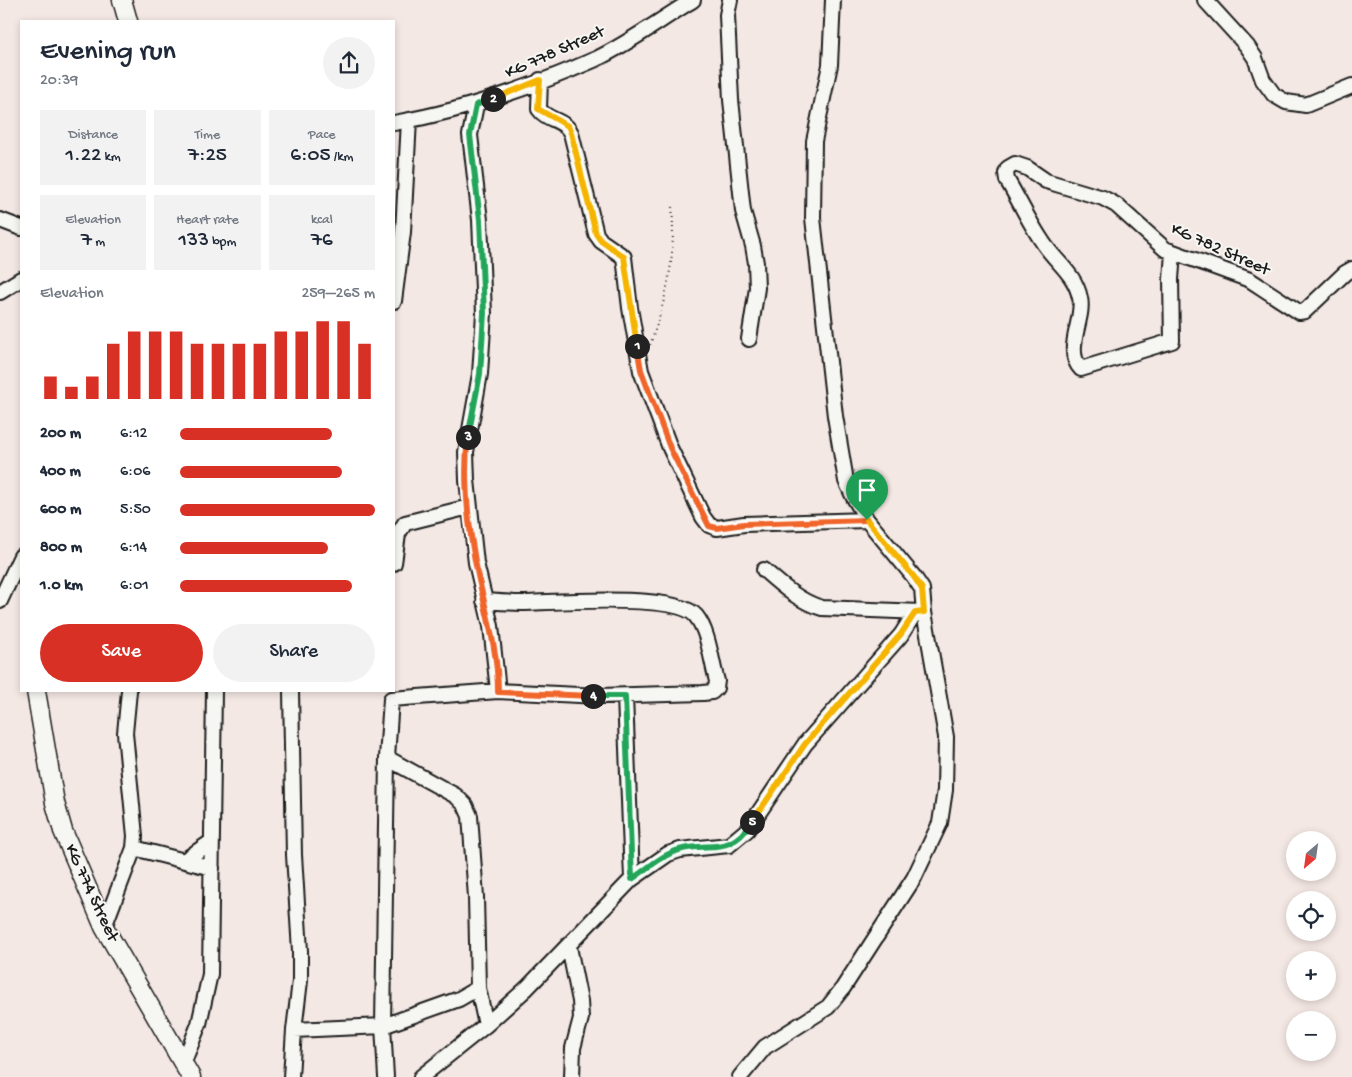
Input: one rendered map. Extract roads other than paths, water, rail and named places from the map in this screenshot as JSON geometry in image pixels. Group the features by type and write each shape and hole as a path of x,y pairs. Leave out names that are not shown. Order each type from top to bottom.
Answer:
{"street":[{"path":"122,0 128,20"},
{"name":"KG 778 Street","path":"395,123 476,105 597,58 693,0"},
{"path":"730,0 727,15 731,100 743,211 754,246 756,263 757,288 749,339"},
{"path":"740,1077 764,1048 828,1007 843,988 914,878 940,823 946,790 946,737 920,613 922,589 867,520 846,481 830,378 813,218 814,141 830,65 833,0"},
{"path":"1205,0 1247,46 1255,58 1263,80 1274,95 1286,102 1306,105 1352,86"},
{"path":"540,80 538,109 568,126 598,238 624,257 630,308 641,370 670,448 709,526 717,528 744,524 867,520"},
{"path":"476,105 470,135 480,220 484,313 480,374 466,452 469,507 476,563 484,601 492,626 498,692"},
{"path":"395,293 403,232 409,120"},
{"name":"KG 782 Street","path":"1173,254 1170,279 1172,342 1086,369 1078,366 1074,348 1082,306 1078,286 1042,242 1008,180 1006,173 1008,168 1015,164 1026,168 1046,181 1103,198 1130,216 1152,239 1173,254 1250,280 1299,312 1305,311 1345,273 1352,269"},
{"path":"0,220 20,228"},
{"path":"0,292 20,280"},
{"path":"395,556 398,534 405,523 469,507"},
{"path":"0,601 20,558"},
{"path":"764,570 811,605 822,608 920,613"},
{"path":"386,1077 383,1026 387,758 391,695 498,692 625,696 703,694 712,692 716,688 717,681 704,632 695,614 686,609 664,603 484,601"},
{"path":"421,1077 486,1025 569,947 608,902 632,879 668,854 680,850 729,845 747,830 805,744 920,613"},
{"name":"KG 774 Street","path":"36,692 55,803 63,831 104,927 187,1071"},
{"path":"104,927 134,848 135,836 126,733 129,692"},
{"path":"187,1071 210,974 214,692"},
{"path":"291,692 291,771 300,951 300,981 291,1077"},
{"path":"625,696 632,879"},
{"path":"387,758 456,796 465,805 470,816 476,897 478,988 486,1025"},
{"path":"185,860 211,842"},
{"path":"134,848 212,868"},
{"path":"569,947 580,1001 581,1018 574,1048 572,1077"},
{"path":"294,1030 383,1026 459,999 478,988"}]}
